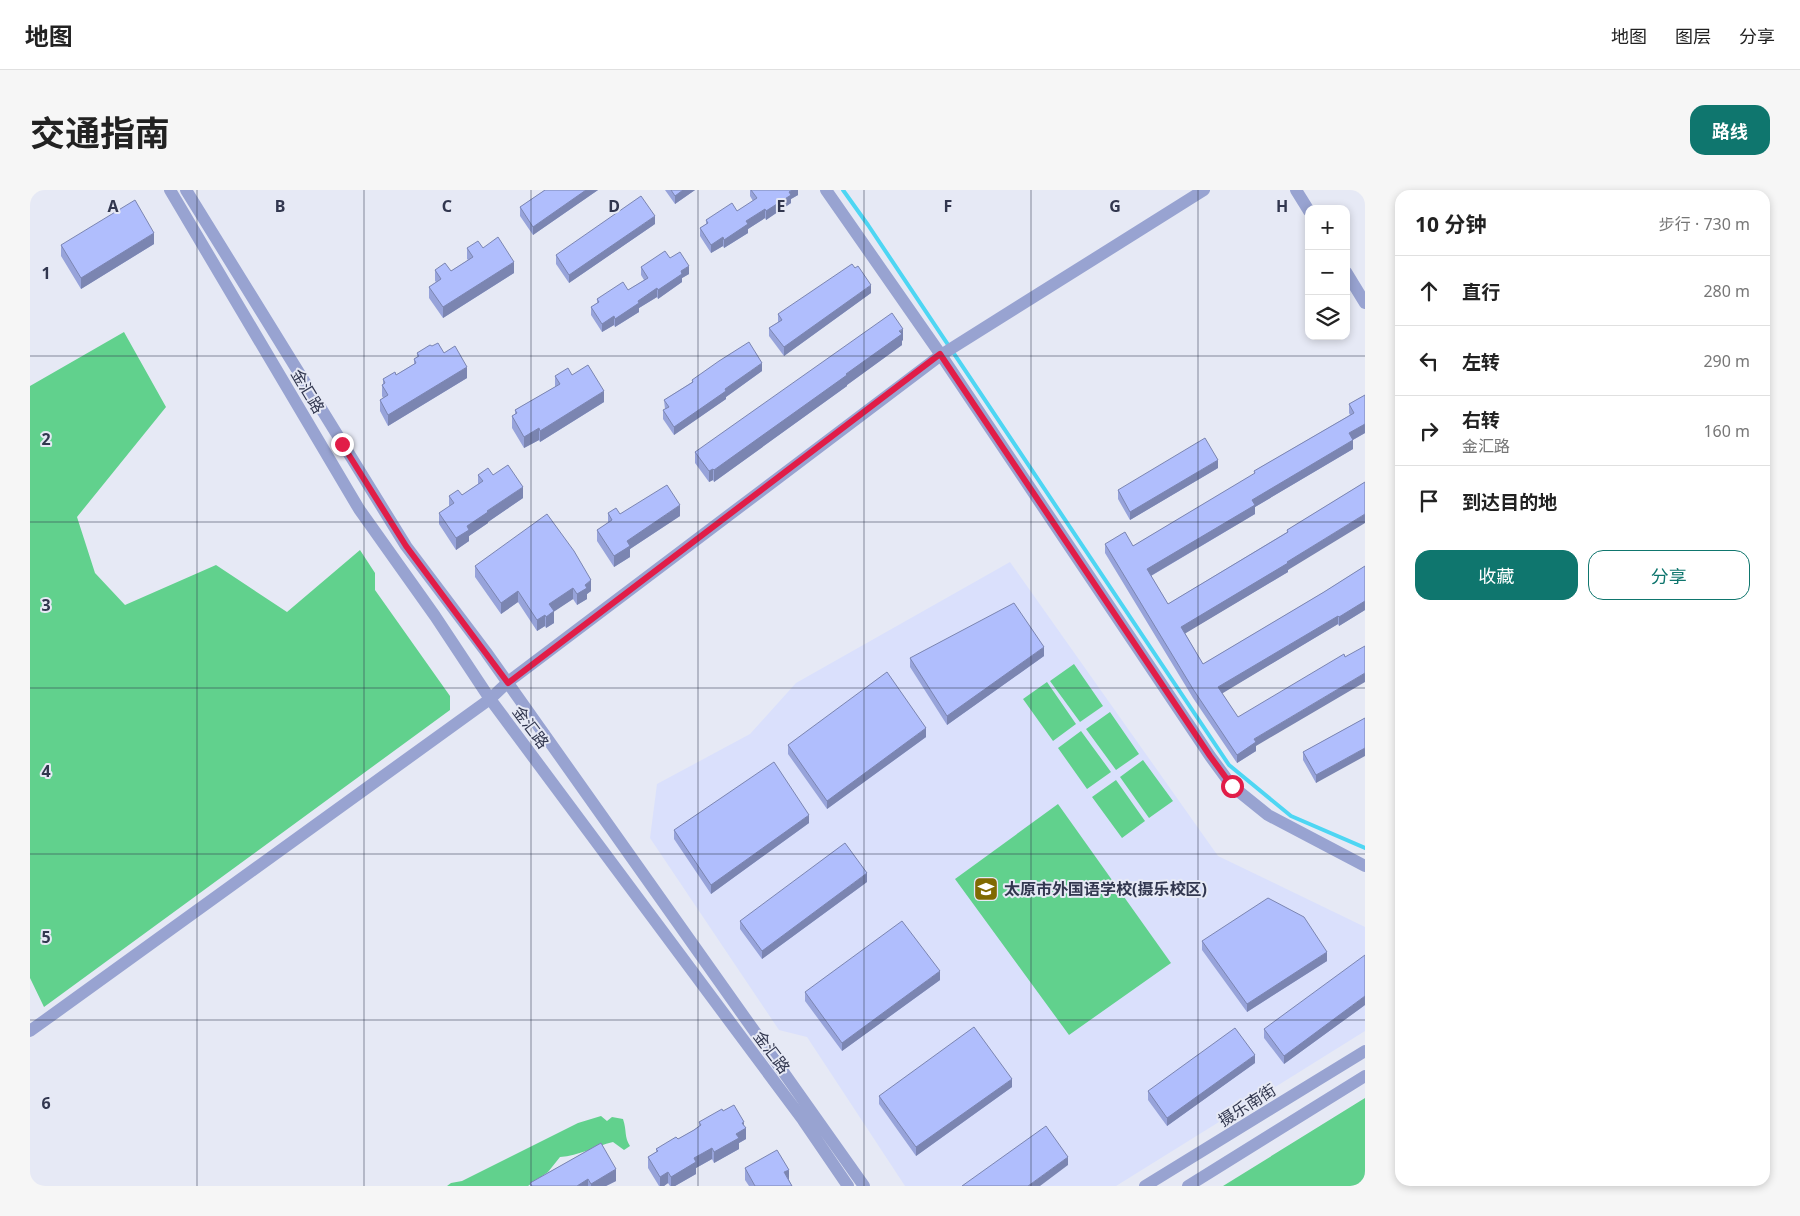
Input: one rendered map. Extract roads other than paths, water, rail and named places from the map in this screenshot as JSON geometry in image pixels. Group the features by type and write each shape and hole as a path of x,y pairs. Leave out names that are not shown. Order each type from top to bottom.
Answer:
{"street":[{"name":"金汇路","path":"170,190 359,510 435,616 490,699 803,1120 848,1186"},
{"name":"金汇路","path":"186,190 406,546 508,683 864,1186"},
{"path":"826,190 940,354 1232,786 1268,816 1365,866"},
{"path":"30,1031 490,699 508,683 940,354 1204,190"},
{"path":"1296,190 1305,205"},
{"path":"1350,279 1365,303"},
{"name":"摄乐南街","path":"1146,1186 1365,1051"},
{"path":"1188,1186 1365,1076"}],"waterway":[{"path":"843,190 1229,765 1291,816 1365,848"}],"place":[{"name":"太原市外国语学校(摄乐校区)","path":"986,889"}]}
